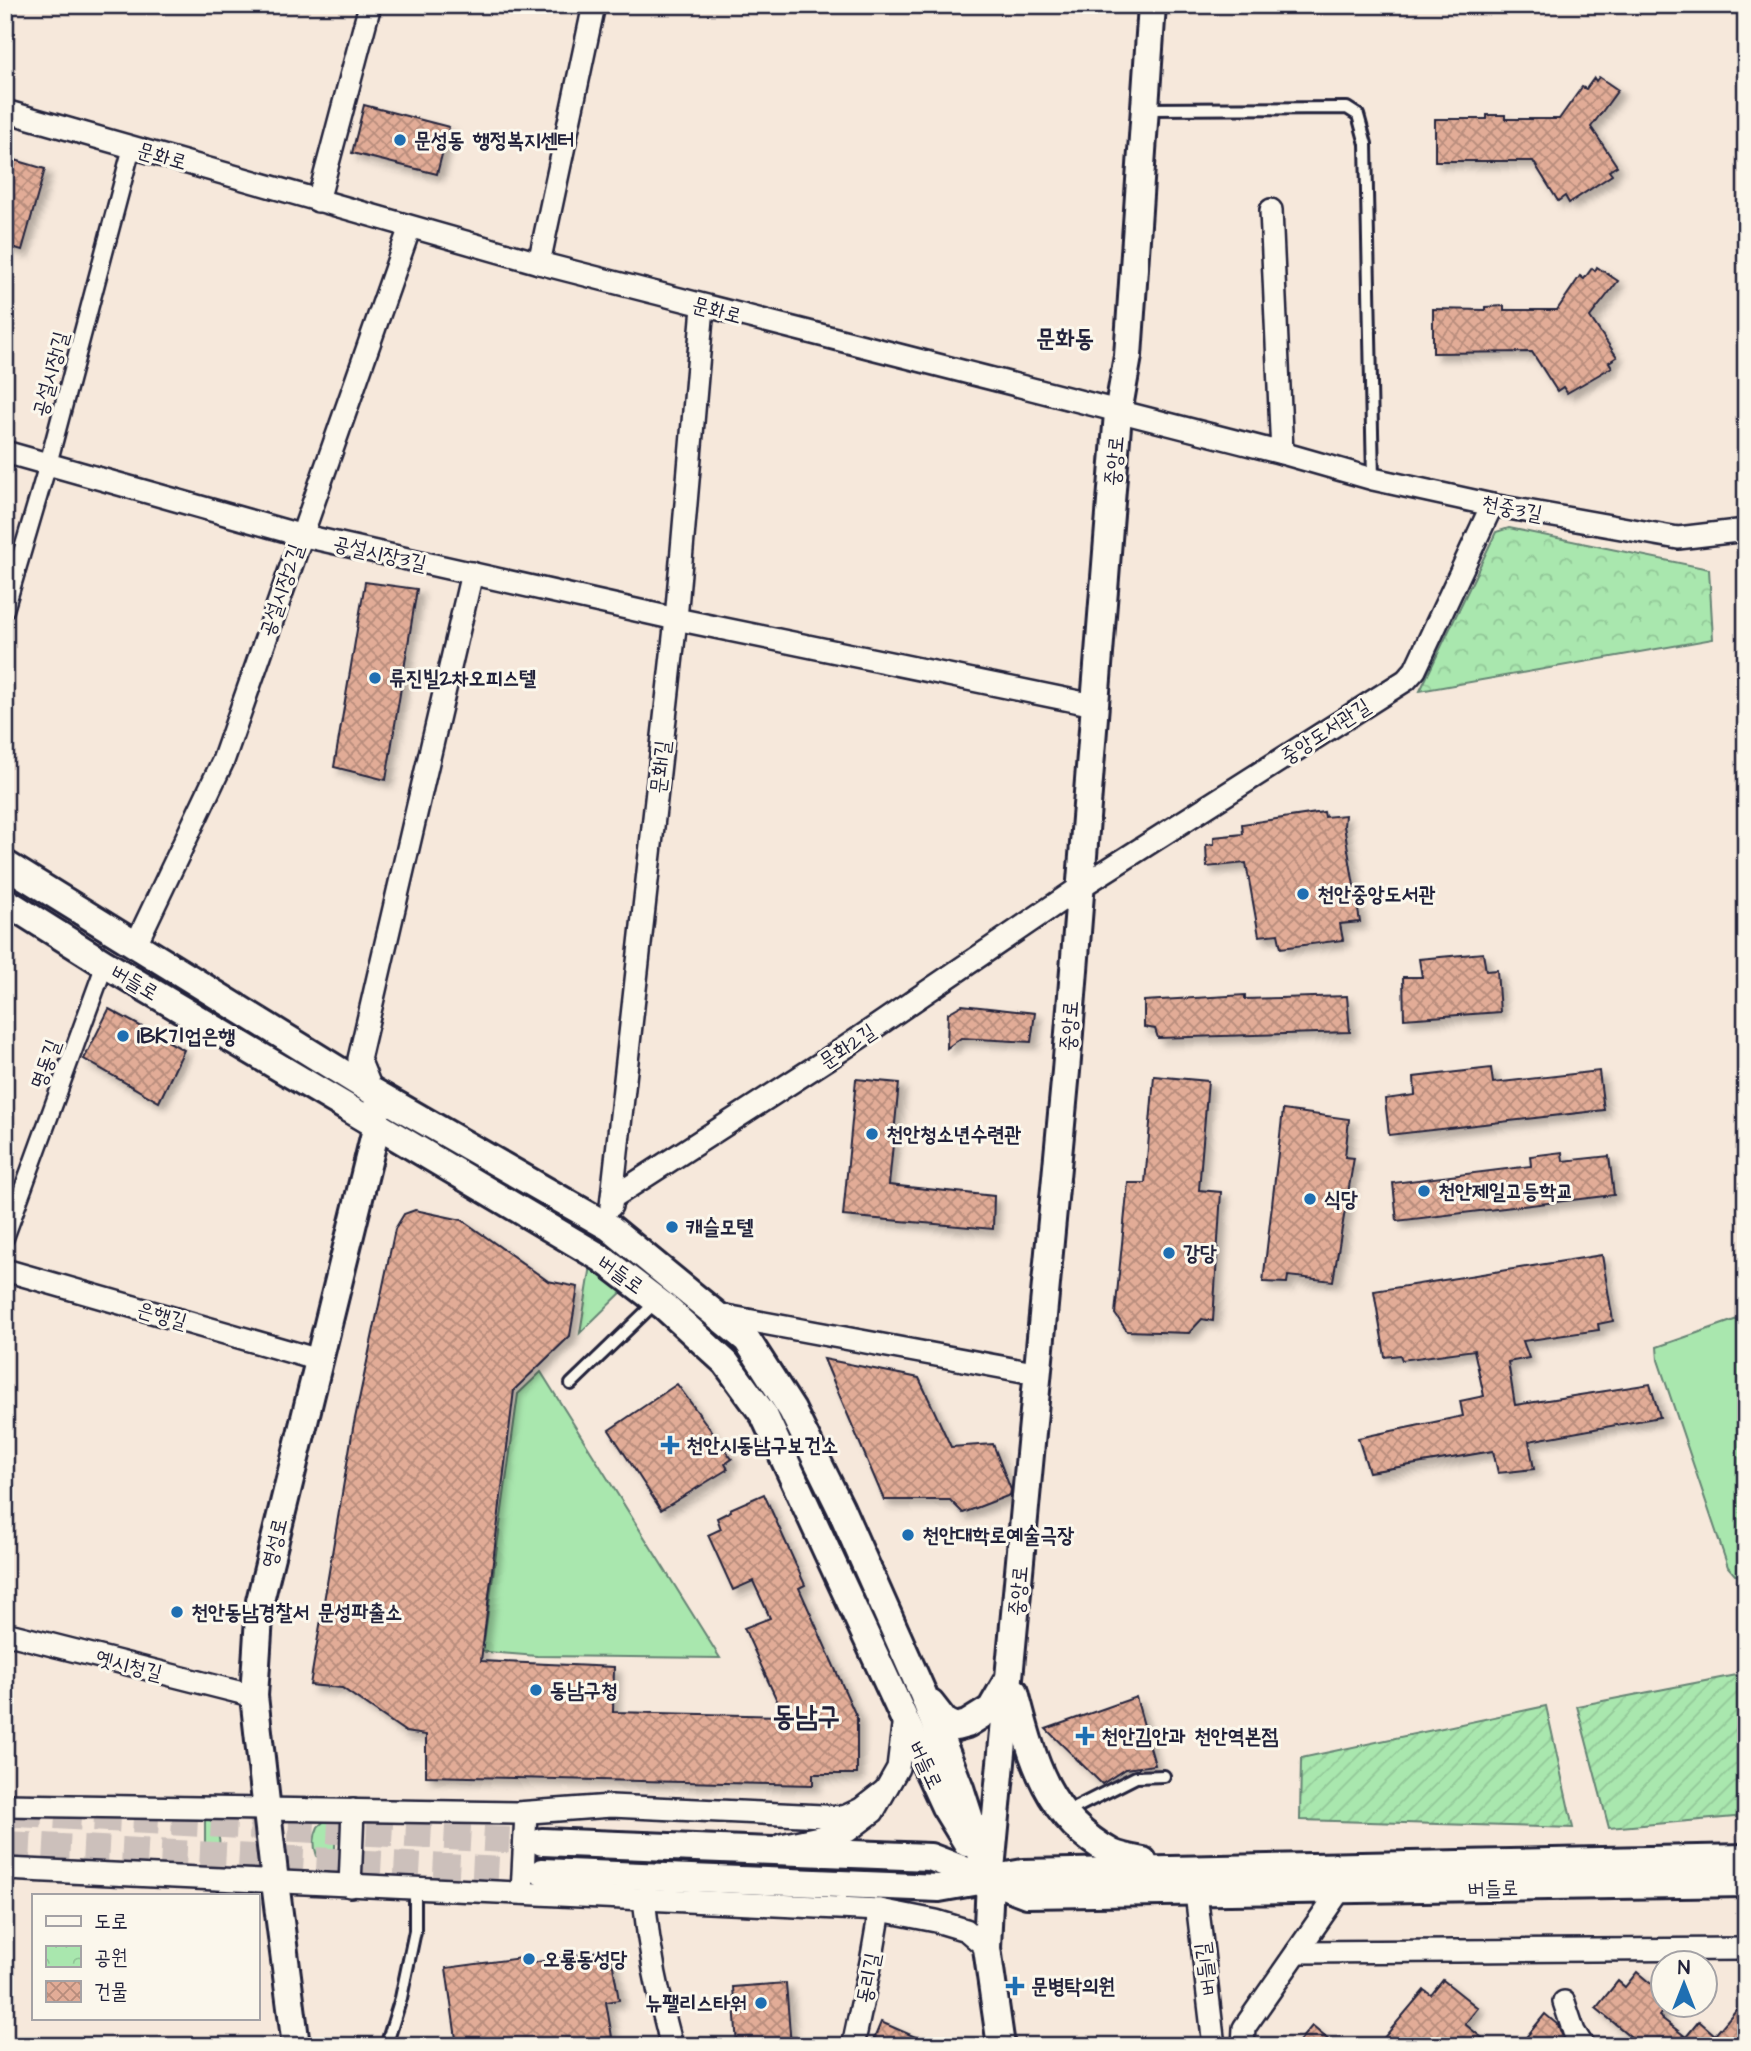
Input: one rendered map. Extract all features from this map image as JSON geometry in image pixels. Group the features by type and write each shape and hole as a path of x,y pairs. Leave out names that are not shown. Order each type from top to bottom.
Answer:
{"street":[{"path":"318,201 370,5"},
{"path":"539,263 594,5"},
{"name":"중앙로","path":"1001,2046 987,1948 990,1880 1066,1071 1118,413 1128,356 1152,5"},
{"name":"문화로","path":"5,111 539,263 1118,413"},
{"name":"공설시장1길","path":"5,610 48,464 132,147"},
{"path":"1271,210 1282,453"},
{"name":"공설시장2길","path":"135,946 223,761 410,227"},
{"name":"문화1길","path":"609,1227 676,619 703,307"},
{"name":"천중3길","path":"1118,413 1282,453 1373,479 1492,505 1678,538 1746,530"},
{"name":"공설시장3길","path":"5,452 300,535 676,619 1094,705"},
{"name":"중앙도서관길","path":"1079,888 1406,680 1415,670 1492,505"},
{"path":"372,1091 359,1059 472,573"},
{"name":"버들로","path":"5,864 372,1091 609,1227 747,1340 792,1410 840,1507 923,1694 960,1788 990,1880"},
{"name":"문화2길","path":"612,1198 840,1051 1079,888"},
{"name":"버들로","path":"5,901 105,964 601,1258 657,1301 726,1363 764,1415 945,1807 990,1880 1027,1894 1746,1883"},
{"name":"명동길","path":"5,1238 9,1214 105,964"},
{"name":"영성로","path":"296,2046 254,1696 260,1601 377,1125 372,1091"},
{"name":"은행길","path":"5,1270 319,1360"},
{"name":"버들로","path":"715,1314 1039,1374"},
{"name":"옛시청길","path":"5,1633 254,1696"},
{"path":"923,1694 945,1722 956,1727 967,1724 991,1709 1010,1675"},
{"path":"1010,1675 1029,1745 1045,1787 1076,1829 1114,1854 1172,1868"},
{"path":"762,1849 848,1831 873,1812 898,1768 904,1718"},
{"path":"5,1805 521,1813 611,1806 844,1817 861,1809 884,1791"},
{"path":"350,1886 353,1810"},
{"path":"517,1893 521,1813"},
{"path":"542,1842 930,1857 990,1880"},
{"name":"버들로","path":"990,1880 1023,1873 1172,1868 1746,1858"},
{"path":"5,1869 880,1910 966,1930 987,1948"},
{"path":"542,1872 939,1888 990,1880"},
{"path":"1243,2046 1244,2028 1340,1890"},
{"name":"버들1길","path":"1196,1893 1214,2046"},
{"path":"644,1899 648,1944 659,2000 672,2046"},
{"name":"동리길","path":"853,2046 880,1910"},
{"path":"1297,1952 1746,1949"},
{"path":"1564,2002 1574,2032 1583,2046"}],"lane":[{"path":"1145,109 1346,108 1357,115 1366,144 1373,479"},
{"path":"571,1384 657,1301"},
{"path":"1065,1813 1136,1777 1164,1776"},
{"path":"386,2046 401,1998 415,1931 415,1888"}],"green space":[{"path":"1509,528 1709,569 1713,639 1420,691 1496,532"},
{"path":"593,1253 632,1282 580,1333"},
{"path":"1746,1316 1746,1576 1735,1575 1728,1567 1658,1360 1657,1347"},
{"path":"541,1372 720,1658 537,1656 475,1651 484,1641 518,1394"},
{"path":"1746,1673 1746,1816 1609,1828 1577,1706"},
{"path":"1546,1706 1573,1828 1300,1820 1301,1758"},
{"path":"205,1815 217,1830 220,1848 218,1861 205,1871"},
{"path":"331,1817 336,1817 334,1876 323,1867 314,1841 318,1827"}],"building":[{"path":"1599,77 1618,90 1591,127 1617,166 1609,171 1612,175 1569,203 1565,196 1558,201 1533,161 1435,161 1435,119 1487,119 1487,115 1505,115 1505,119 1559,119 1582,87 1586,89 1594,78 1596,81"},
{"name":"문성동 행정복지센터","path":"364,105 449,127 437,174 352,153"},
{"path":"5,157 45,169 22,250 5,245"},
{"path":"1597,267 1618,281 1590,317 1617,357 1609,362 1612,367 1567,393 1563,387 1557,391 1532,352 1433,353 1433,309 1485,310 1485,307 1504,306 1504,310 1557,310 1580,276 1584,279 1592,268 1595,271"},
{"name":"류진빌2차오피스텔","path":"365,582 417,589 386,780 334,767"},
{"name":"천안중앙도서관","path":"1324,812 1325,817 1345,815 1344,826 1360,922 1340,924 1343,940 1281,948 1278,934 1259,936 1246,863 1207,867 1206,845 1214,844 1214,837 1243,834 1242,824"},
{"path":"1483,953 1486,971 1497,970 1500,1012 1404,1019 1403,977 1422,977 1419,959"},
{"path":"1245,995 1245,999 1347,996 1350,1032 1158,1038 1155,1029 1144,1027 1144,1001"},
{"path":"962,1005 1035,1013 1031,1042 961,1038 947,1048 948,1013"},
{"path":"109,1009 184,1050 159,1102 84,1059"},
{"path":"1491,1068 1493,1083 1599,1071 1604,1110 1389,1135 1385,1099 1415,1095 1414,1077"},
{"name":"강당","path":"1154,1076 1208,1081 1199,1190 1221,1192 1213,1321 1202,1319 1189,1333 1127,1331 1115,1314 1128,1183 1145,1183"},
{"name":"천안청소년수련관","path":"856,1079 899,1083 889,1185 994,1196 993,1229 843,1216"},
{"name":"식당","path":"1283,1110 1349,1119 1345,1157 1354,1158 1333,1281 1288,1276 1287,1283 1263,1282"},
{"path":"1562,1152 1563,1161 1609,1156 1614,1195 1397,1221 1393,1183 1531,1166 1530,1156"},
{"path":"415,1210 462,1220 548,1281 578,1287 570,1336 514,1390 481,1661 614,1667 613,1712 784,1716 744,1628 770,1618 753,1581 733,1590 708,1535 721,1529 717,1518 731,1511 730,1509 764,1494 805,1585 799,1588 857,1718 857,1774 813,1774 813,1785 426,1776 426,1735 406,1732 342,1688 310,1685 353,1428 395,1229 404,1214"},
{"path":"1602,1255 1613,1321 1598,1324 1599,1330 1523,1341 1529,1358 1508,1362 1515,1405 1650,1384 1660,1417 1529,1441 1534,1469 1498,1473 1493,1451 1369,1472 1358,1438 1463,1416 1460,1401 1484,1396 1474,1350 1402,1360 1400,1355 1385,1357 1374,1291"},
{"path":"824,1359 919,1378 951,1447 993,1444 1011,1490 1010,1495 963,1513 950,1500 884,1500"},
{"name":"천안시동남구보건소","path":"677,1384 732,1459 725,1464 728,1469 661,1510 609,1430"},
{"path":"1136,1697 1155,1765 1125,1769 1102,1784 1046,1729"},
{"path":"610,1949 619,2000 606,2002 612,2037 605,2038 607,2046 457,2046 446,1968 520,1958 521,1965"},
{"path":"1637,1972 1650,1983 1650,2020 1664,2020 1686,2037 1699,2021 1715,2035 1746,1998 1746,2046 1642,2046 1596,2008 1618,1981 1625,1987"},
{"path":"1443,1980 1478,2008 1465,2024 1492,2046 1377,2046 1424,1990 1431,1995"},
{"name":"뉴팰리스타워","path":"786,1983 791,2046 737,2046 733,1987"},
{"path":"1545,2014 1558,2025 1565,2042 1562,2046 1519,2046"},
{"path":"881,2022 936,2046 871,2046"},
{"path":"1312,2026 1336,2046 1295,2046"}],"tunnel":[{"path":"16,1814 542,1842"},
{"path":"5,1844 542,1872"}],"place":[{"name":"문성동 행정복지센터","path":"400,140"},
{"name":"류진빌2차오피스텔","path":"375,678"},
{"name":"천안중앙도서관","path":"1303,894"},
{"name":"IBK기업은행","path":"123,1036"},
{"name":"천안청소년수련관","path":"872,1134"},
{"name":"천안제일고등학교","path":"1424,1191"},
{"name":"식당","path":"1310,1199"},
{"name":"캐슬모텔","path":"672,1227"},
{"name":"강당","path":"1169,1253"},
{"name":"천안시동남구보건소","path":"670,1445"},
{"name":"천안대학로예술극장","path":"908,1535"},
{"name":"천안동남경찰서 문성파출소","path":"177,1612"},
{"name":"동남구청","path":"536,1690"},
{"name":"천안김안과 천안역본점","path":"1085,1736"},
{"name":"오룡동성당","path":"529,1959"},
{"name":"문병탁의원","path":"1015,1986"},
{"name":"뉴팰리스타워","path":"761,2003"}],"district":[{"name":"문화동","path":"1065,338"},
{"name":"동남구","path":"806,1715"}]}
